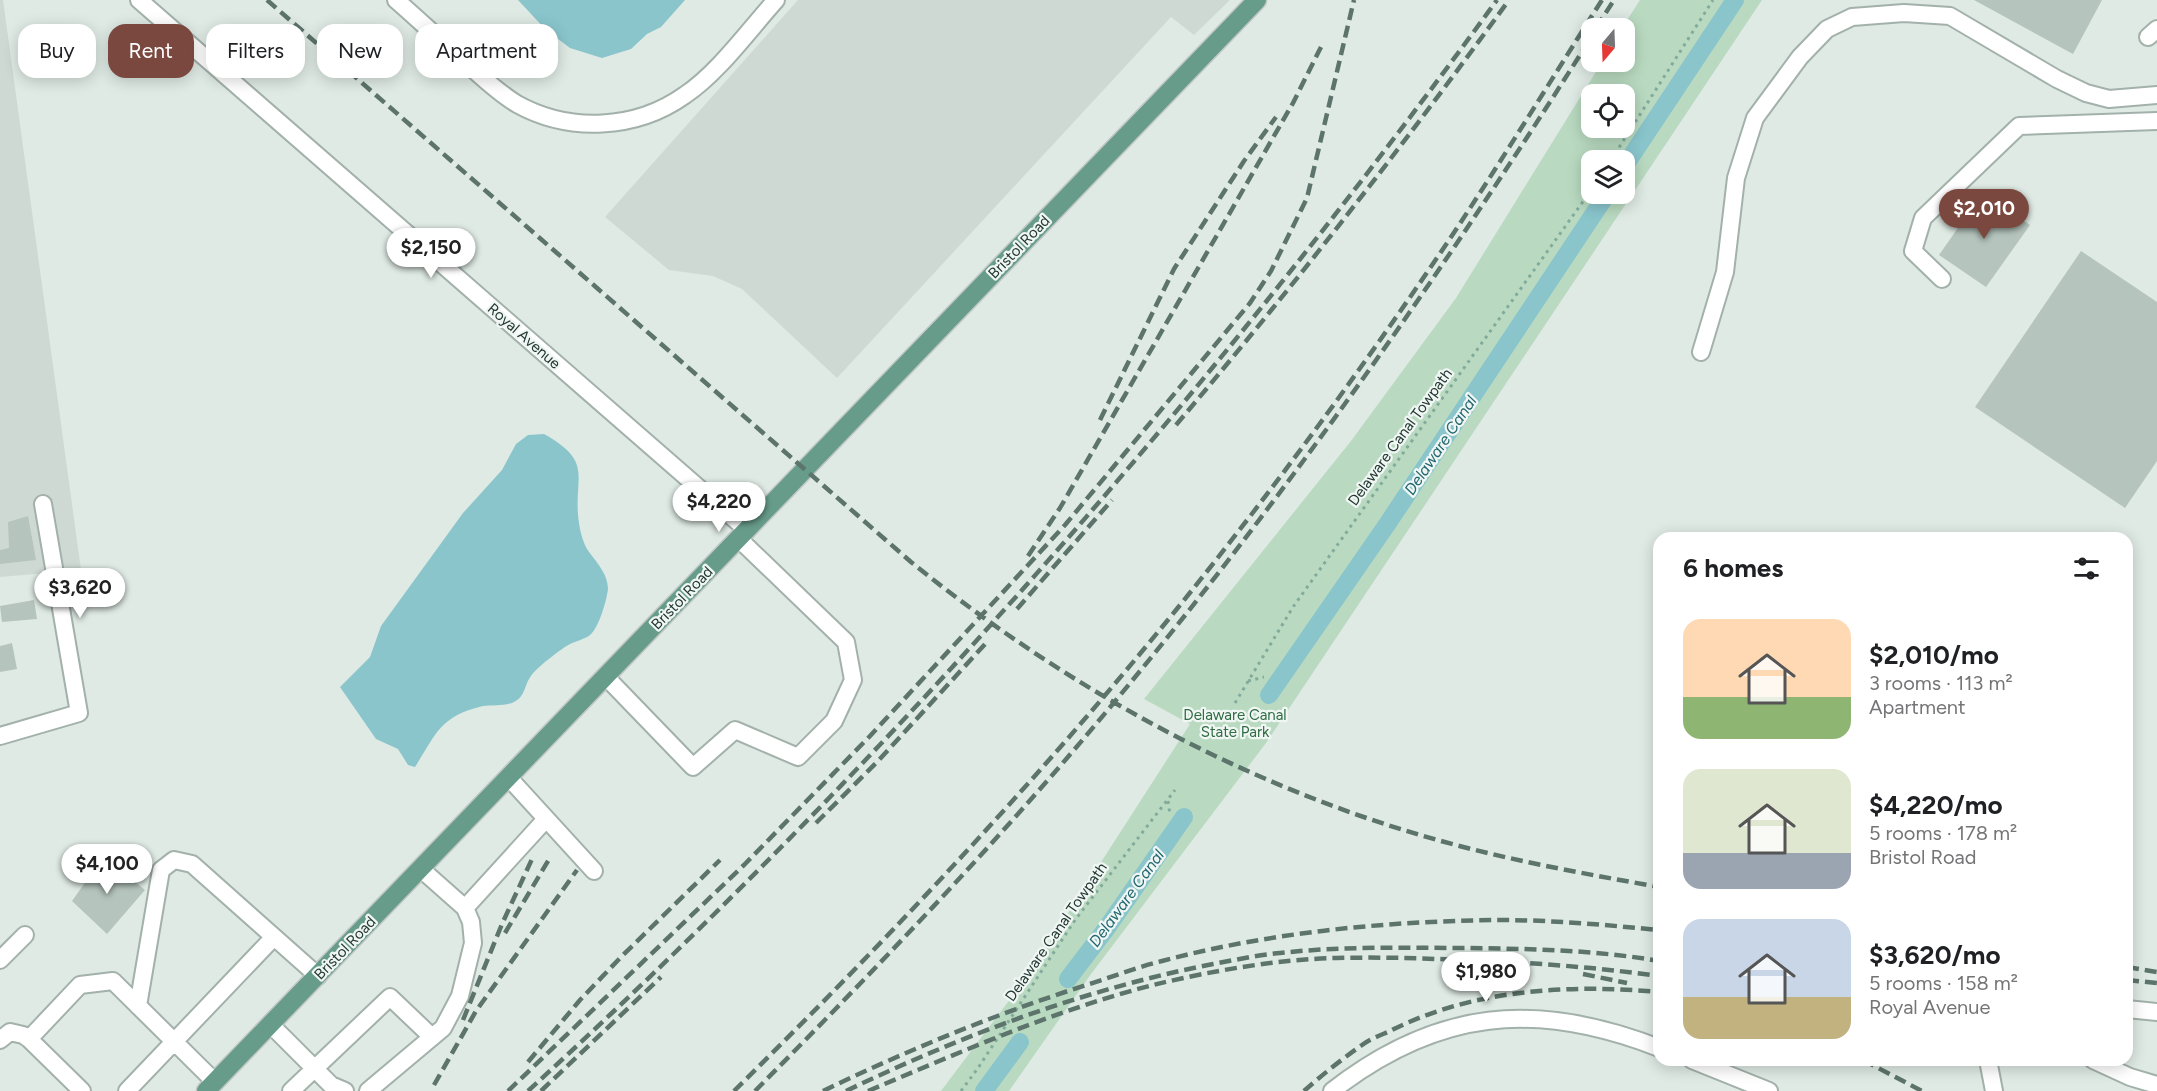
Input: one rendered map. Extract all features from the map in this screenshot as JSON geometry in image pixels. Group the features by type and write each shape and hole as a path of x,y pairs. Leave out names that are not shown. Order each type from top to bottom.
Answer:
{"main road":[{"name":"Bristol Road","path":"210,1087 1257,0"}],"street":[{"name":"Royal Avenue","path":"138,0 743,535 846,642 854,680 834,721 798,757 735,730 693,766 606,676"},
{"path":"396,0 492,86 518,104 547,117 595,124 642,117 685,95 710,74 776,0"},
{"path":"1701,352 1725,272 1736,178 1755,118 1800,57 1827,29 1852,16 1904,13 1950,16 2057,79 2086,93 2109,99 2157,95"},
{"path":"1942,279 1913,250 1923,218 2019,126 2157,121"},
{"path":"0,736 79,714 43,504"},
{"path":"509,778 594,871"},
{"path":"465,908 546,819"},
{"path":"138,1006 161,870 174,860 192,864 318,976"},
{"path":"368,1091 443,1028 460,996 473,943 471,922 465,908 422,869"},
{"path":"0,960 25,935"},
{"path":"127,1091 274,937"},
{"path":"29,1039 80,985 113,981 175,1042 210,1087"},
{"path":"291,1091 390,997 432,1037"},
{"path":"2133,1010 2157,1012"},
{"path":"1332,1091 1402,1046 1440,1032 1487,1021 1551,1019 1619,1034 1653,1046"},
{"path":"271,1024 331,1084 345,1091"},
{"path":"0,1040 10,1032 23,1035 82,1091"},
{"path":"1707,1066 1769,1091"},
{"path":"1989,1066 1994,1091"},
{"path":"2107,1066 2130,1077 2157,1085"}],"path":[{"path":"1617,150 1713,0"},
{"name":"Delaware Canal Towpath","path":"1235,703 1293,607 1581,204"},
{"path":"1248,681 1264,677"},
{"name":"Delaware Canal Towpath","path":"961,1091 1075,920 1175,790"},
{"path":"1168,799 1170,815"}],"shaded area":[{"path":"0,0 3,0 81,570 0,577"},
{"path":"798,0 1230,0 1194,35 1171,17 837,378 742,289 713,276 669,270 605,217"}],"green space":[{"name":"Delaware Canal State Park","path":"1640,0 1762,0 1635,190 1635,150 1581,150 1581,204 1626,204 1266,743 1091,974 1009,1091 941,1091 1029,974 1190,724 1144,699 1351,441 1456,298 1581,96 1581,138 1635,138 1635,84 1588,84 1596,72 1635,72 1635,18 1628,18"}],"water":[{"path":"518,0 685,0 661,27 647,34 631,49 602,58 570,48 558,39 558,24 540,24"},
{"path":"544,434 560,444 576,463 581,533 587,549 606,578 608,589 599,620 590,635 566,646 533,673 518,700 507,704 483,706 457,715 434,736 415,767 408,765 398,749 376,739 340,687 370,657 381,626 463,513 502,470 516,444 528,435"}],"building":[{"path":"1974,0 2102,0 2073,54"},
{"path":"1983,192 2030,225 1986,287 1939,255"},
{"path":"2081,251 2157,302 2157,461 2125,508 1975,407"},
{"path":"28,516 36,560 0,564 0,550 9,548 8,522"},
{"path":"34,600 37,619 2,622 0,606"},
{"path":"12,643 17,669 0,672 0,646"},
{"path":"104,856 145,890 107,934 72,901"}],"waterway":[{"name":"Delaware Canal","path":"1635,150 1735,0"},
{"name":"Delaware Canal","path":"1269,695 1388,523 1600,204"},
{"name":"Delaware Canal","path":"1068,979 1184,817"},
{"name":"Delaware Canal","path":"984,1091 1020,1042"}],"railway":[{"path":"267,0 911,562 1033,652 1096,692 1162,729 1229,762 1369,819 1495,855 1653,886"},
{"path":"508,1091 744,865 870,736 1065,525 1250,303 1271,271 1307,198 1354,0"},
{"path":"528,1091 661,966 791,837 917,705 1040,570 1159,432 1275,290 1388,147 1497,0"},
{"path":"1176,425 1347,216 1509,0"},
{"path":"734,1091 961,857 1071,735 1176,610 1313,433 1411,295 1484,187 1602,0"},
{"path":"1602,18 1614,0"},
{"path":"1028,556 1060,508 1293,103 1321,47"},
{"path":"755,1091 911,931 987,849 1134,679 1204,591 1340,411 1469,225 1581,53"},
{"path":"1100,420 1174,269 1244,161 1276,117"},
{"path":"1017,609 1112,500"},
{"path":"816,823 878,761 987,642"},
{"path":"505,933 551,856"},
{"path":"463,1020 502,924 532,859"},
{"path":"528,1062 580,1000 720,860"},
{"path":"434,1085 476,1011 577,870"},
{"path":"823,1091 926,1044 1031,1004 1147,965 1245,942 1330,930 1458,921 1540,921 1653,930"},
{"path":"846,1091 935,1051 1071,1000 1165,974 1254,956 1350,948 1470,948 1588,952 1653,960"},
{"path":"868,1091 1044,1019 1116,995 1198,975 1245,967 1315,959 1398,958 1535,964 1653,975"},
{"path":"2133,968 2157,972"},
{"path":"1583,974 1627,983"},
{"path":"541,1091 661,977"},
{"path":"2133,981 2157,983"},
{"path":"1304,1091 1368,1041 1422,1017 1454,1006 1488,998 1556,990 1653,992"},
{"path":"1874,1066 1922,1091"}]}
